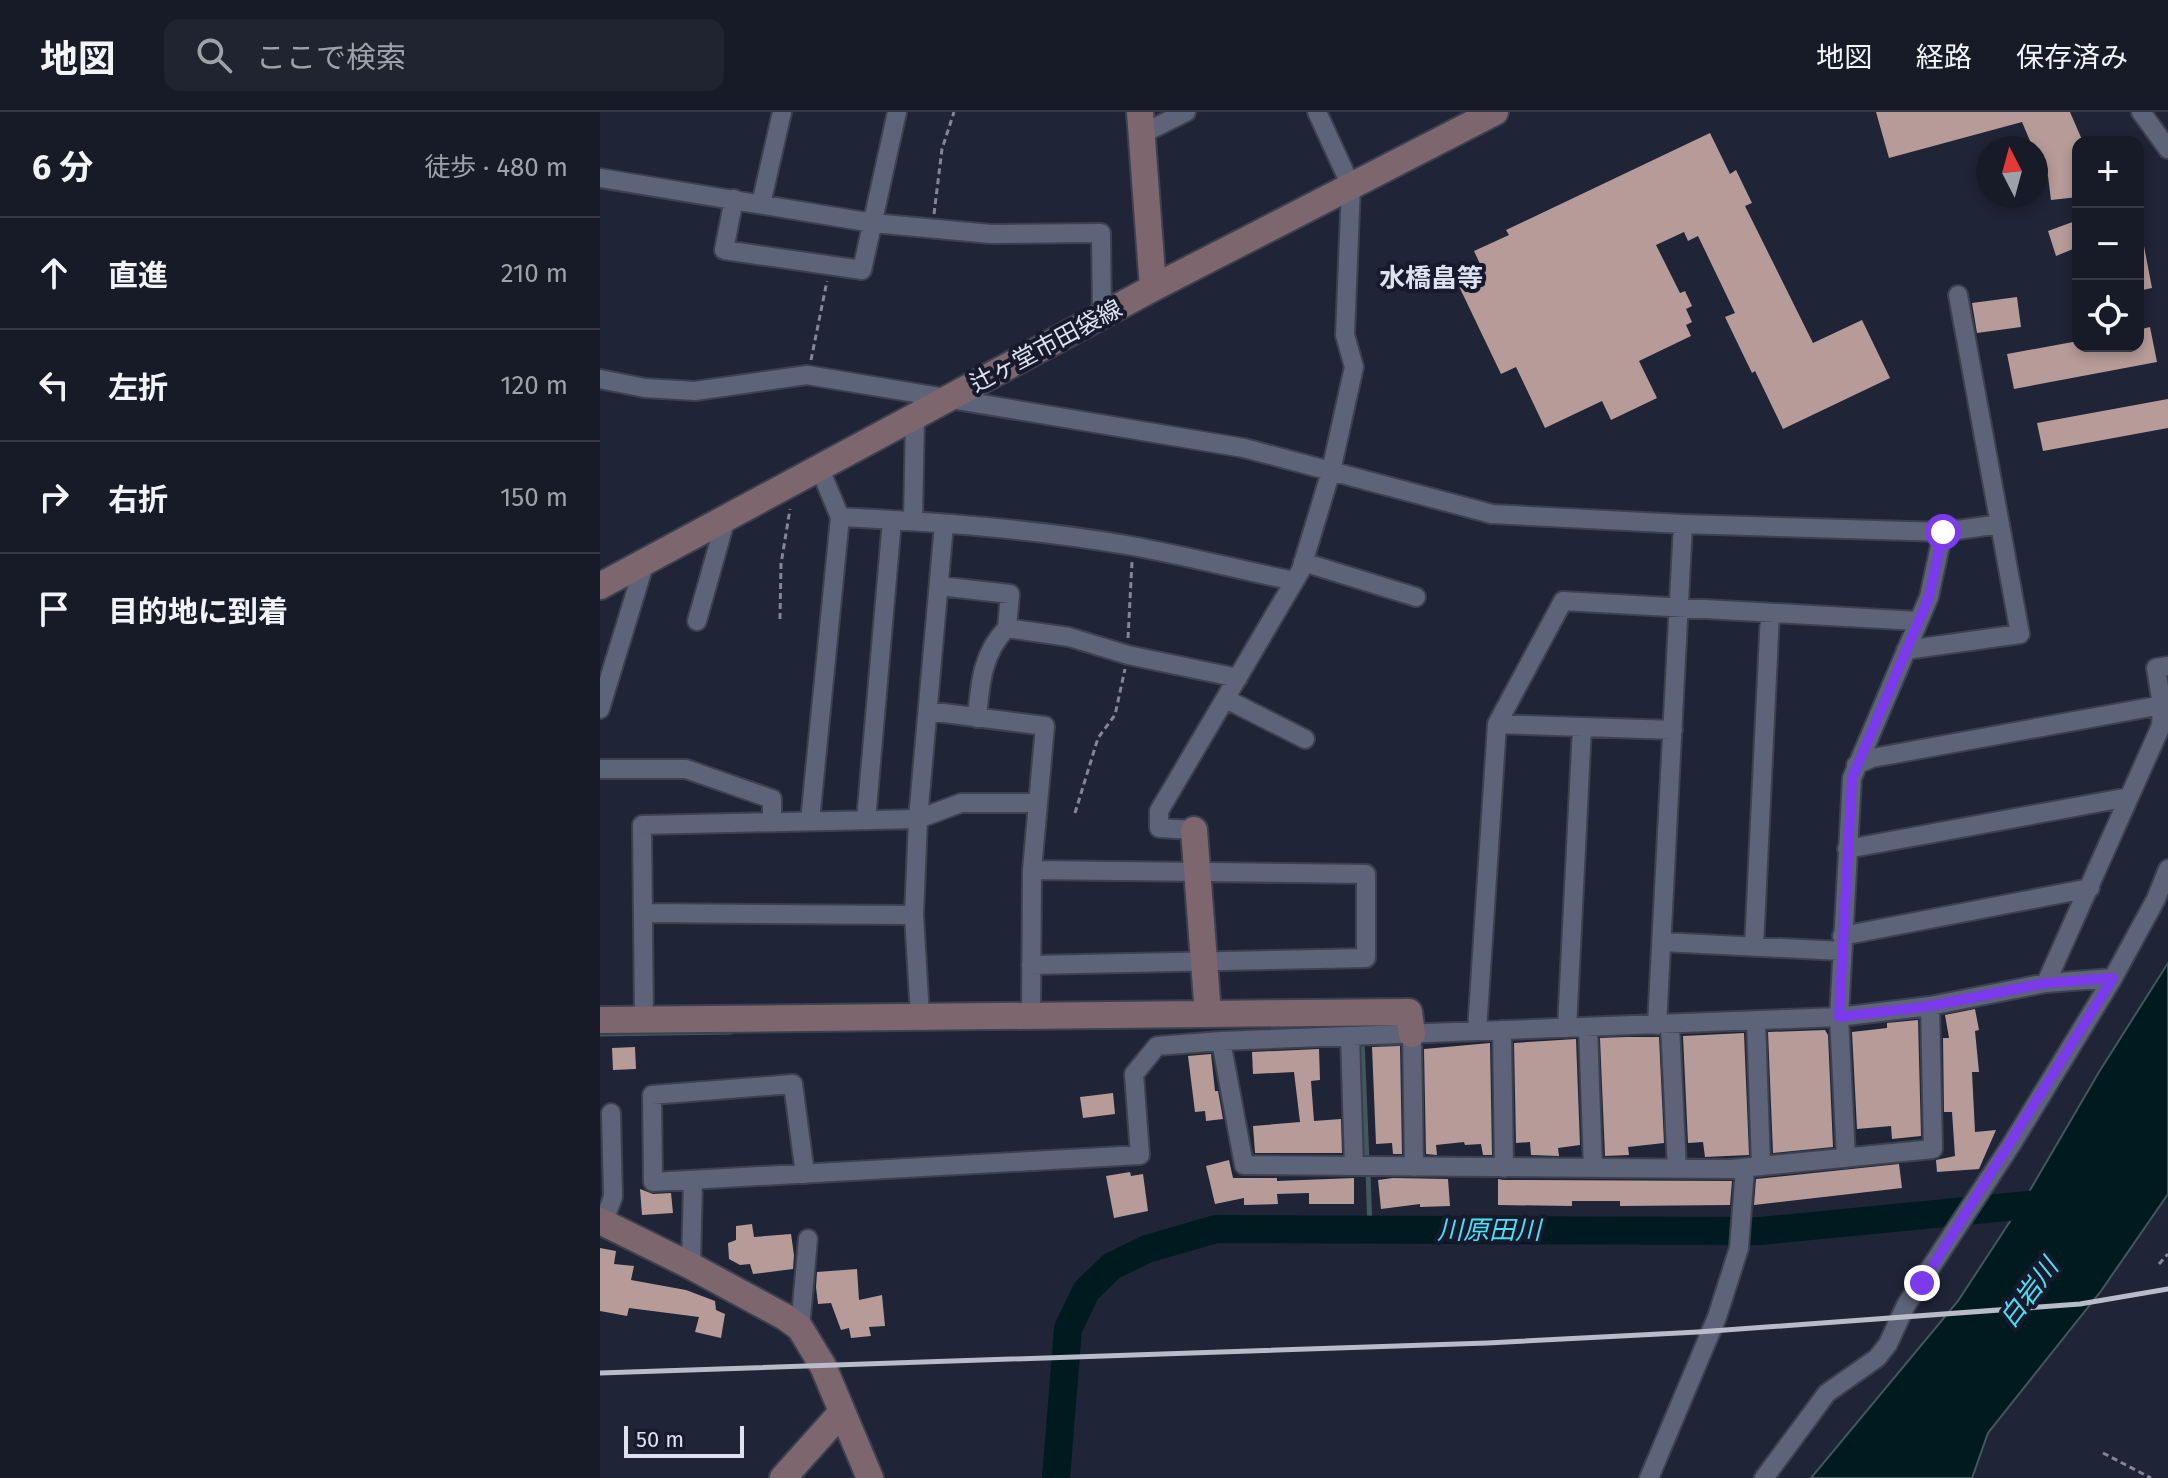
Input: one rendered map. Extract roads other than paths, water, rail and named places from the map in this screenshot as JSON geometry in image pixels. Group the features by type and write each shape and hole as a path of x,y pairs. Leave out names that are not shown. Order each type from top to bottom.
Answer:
{"main road":[{"name":"辻ヶ堂市田袋線","path":"600,586 1102,315 1495,112"},
{"path":"1141,123 1153,288"},
{"path":"1194,830 1208,1014"},
{"path":"600,1020 1409,1012 1412,1034"},
{"path":"602,1222 691,1266 800,1328 823,1366 870,1478"},
{"path":"783,1478 842,1412"}],"street":[{"path":"761,204 782,112"},
{"path":"734,199 724,250 862,270 897,112"},
{"path":"1141,123 1186,112"},
{"path":"1194,830 1159,828 1159,811 1303,562 1331,471 1354,367 1345,335 1351,186 1317,112"},
{"path":"2141,112 2168,149"},
{"path":"600,178 873,223 991,234 1101,233 1102,315"},
{"path":"1906,650 2020,634 1958,295"},
{"path":"600,379 645,388 695,391 807,375 1244,448 1492,514 1943,532 2000,524"},
{"path":"913,521 915,417"},
{"path":"810,821 840,517 819,467"},
{"path":"840,517 1059,535 1133,546 1294,581"},
{"path":"697,621 726,518"},
{"path":"866,820 892,520"},
{"path":"920,1017 914,915 918,819 944,524"},
{"path":"1677,1169 1664,1025 1663,942 1683,524"},
{"path":"1846,1158 1839,1017 1852,778 1929,597 1943,532"},
{"path":"600,709 645,562"},
{"path":"1303,562 1416,597"},
{"path":"939,586 1010,594 1007,628 997,639 981,670 977,718"},
{"path":"1477,1031 1497,724 1563,601 1918,621"},
{"path":"1754,947 1770,613"},
{"path":"1007,628 1069,637 1128,655 1238,678"},
{"path":"2046,983 2161,726 2162,705 2156,668 2168,666"},
{"path":"1226,699 1305,739"},
{"path":"1856,765 1872,758 2162,705"},
{"path":"928,711 1045,726 1032,870 1031,1016"},
{"path":"1497,724 1673,730"},
{"path":"1567,1028 1582,727"},
{"path":"600,769 686,769 772,799 772,822"},
{"path":"1847,849 2129,797"},
{"path":"644,1019 642,825 918,819 961,803 1038,803"},
{"path":"1764,1478 1827,1393 1877,1358 1888,1344 1906,1305 2011,1145 2113,978 2156,899 2168,869"},
{"path":"1031,965 1366,958 1366,874 1032,870"},
{"path":"1663,942 1754,947 1841,943 2090,888"},
{"path":"643,913 914,915"},
{"path":"805,1174 793,1084 652,1095 653,1182 805,1174 1140,1155 1134,1074 1157,1046 1839,1017 1930,1006 2046,983 2113,978"},
{"path":"1221,1041 1244,1165 1753,1167 1933,1149 1930,1006"},
{"path":"1649,1478 1717,1317 1735,1262 1753,1167 1756,1021"},
{"path":"1588,1028 1593,1168"},
{"path":"1502,1030 1504,1168"},
{"path":"1412,1034 1414,1167"},
{"path":"1350,1036 1354,1166"},
{"path":"602,1222 613,1197 611,1113"},
{"path":"691,1266 693,1180"},
{"path":"800,1328 808,1239"}],"water":[{"name":"白岩川","path":"2168,963 2168,1194 2101,1291 1988,1433 1972,1478 1811,1478 1958,1301 2026,1197 2099,1072"}],"waterway":[{"path":"600,1034 731,1032"},
{"path":"1362,1040 1367,1162"},
{"path":"1368,1172 1370,1229"},
{"name":"川原田川","path":"1056,1478 1068,1329 1086,1291 1112,1266 1147,1249 1216,1229 1760,1231 2058,1202"}],"railway":[{"path":"600,1373 1487,1343 1698,1332 2080,1304 2168,1289"}],"district":[{"name":"水橋畠等","path":"1431,278"}]}
